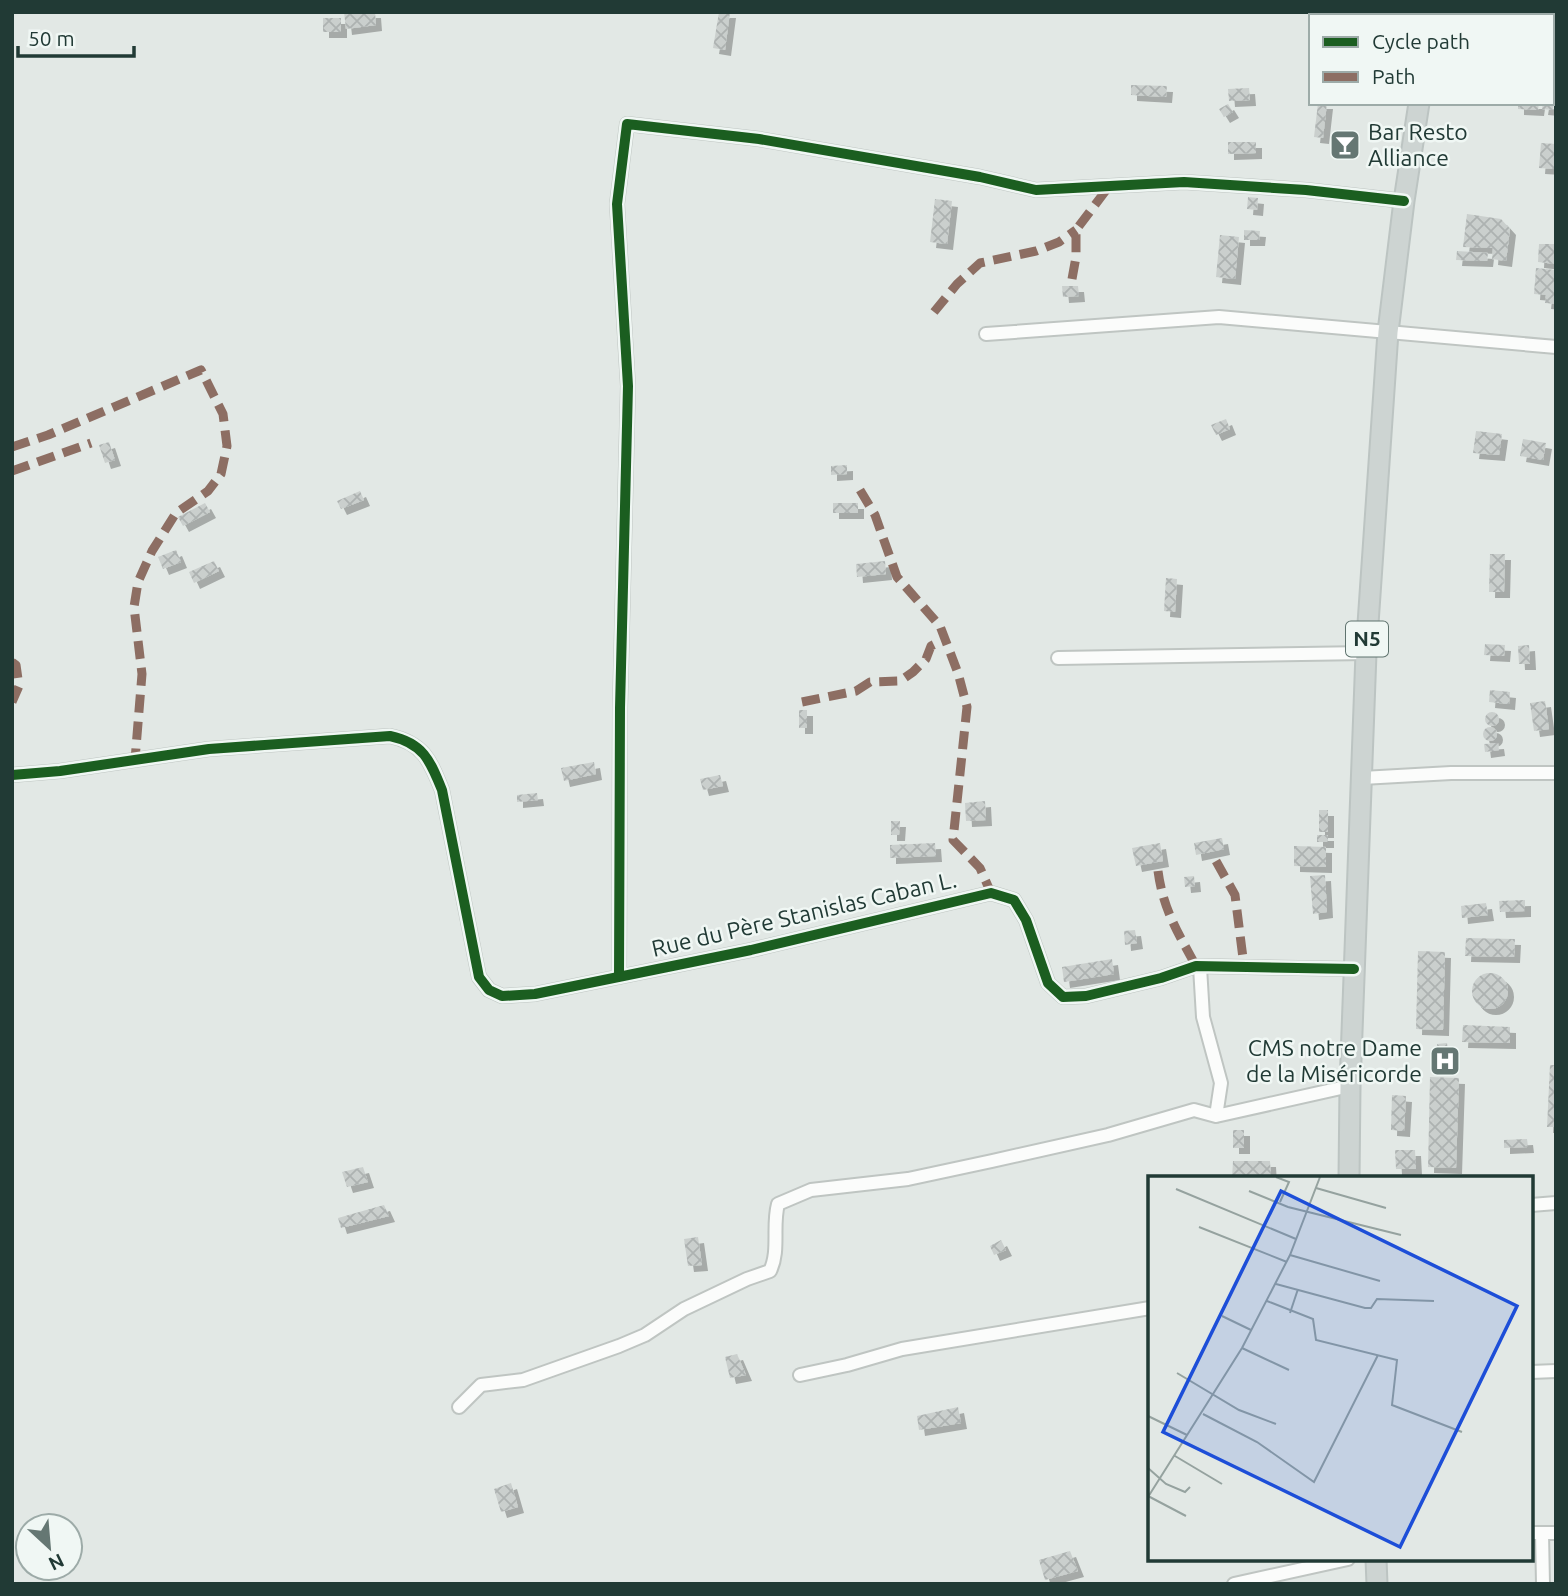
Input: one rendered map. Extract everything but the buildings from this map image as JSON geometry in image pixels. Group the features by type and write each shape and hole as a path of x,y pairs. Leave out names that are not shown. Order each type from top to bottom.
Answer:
{"main road":[{"name":"N5","path":"1349,1176 1366,653 1388,332 1419,105"},
{"path":"1376,1561 1377,1584"}],"street":[{"path":"619,977 620,708 628,386 617,204 627,124 759,139 980,177 1036,190 1184,182 1306,190 1404,201"},
{"path":"986,334 1219,317 1556,347"},
{"path":"1058,658 1366,653"},
{"name":"Rue du Père Stanislas Caban L.","path":"12,775 60,771 209,749 390,736 413,743 430,764 442,790 479,977 494,993 510,996 535,994 751,950 991,893 1014,900 1026,920 1048,984 1063,997 1086,996 1161,978 1196,966 1354,969"},
{"path":"1362,778 1451,773 1554,773"},
{"path":"1200,967 1203,1017 1221,1083 1216,1116"},
{"path":"459,1407 481,1385 523,1380 619,1346 645,1335 684,1309 770,1271 775,1263 774,1217 778,1204 811,1190 908,1179 1108,1135 1194,1110 1216,1116 1350,1086"},
{"path":"1533,1205 1556,1203"},
{"path":"800,1375 902,1349 1148,1308"},
{"path":"1533,1372 1556,1371"},
{"path":"1543,1533 1543,1584"},
{"path":"1234,1584 1339,1561"}],"marked path":[{"path":"1072,279 1076,257 1076,230 1110,185"},
{"path":"934,312 957,284 980,263 1036,251 1059,242 1076,230"},
{"path":"12,447 48,435 201,370 223,414 227,446 221,474 208,491 176,513 152,551 138,582 134,607 142,674 135,760"},
{"path":"12,471 91,443"},
{"path":"860,490 875,515 897,577 940,626 958,673 967,707 953,840 980,868 991,893"},
{"path":"802,702 856,691 870,682 900,681 926,659 931,646 945,639"},
{"path":"12,662 16,665 19,686 12,702"},
{"path":"1216,861 1235,895 1244,966"},
{"path":"1158,871 1167,909 1196,966"}],"cycle path":[{"path":"619,977 620,708 628,386 617,204 627,124 759,139 980,177 1036,190 1184,182 1306,190 1404,201"},
{"path":"12,775 60,771 209,749 390,736 410,743 424,754 442,790 479,977 489,990 502,996 535,994 751,950 991,893 1014,900 1026,920 1048,983 1063,997 1086,996 1161,978 1196,966 1354,969"}],"place":[{"name":"Bar Resto Alliance","path":"1345,145"},
{"name":"CMS notre Dame de la Miséricorde","path":"1445,1061"}]}
